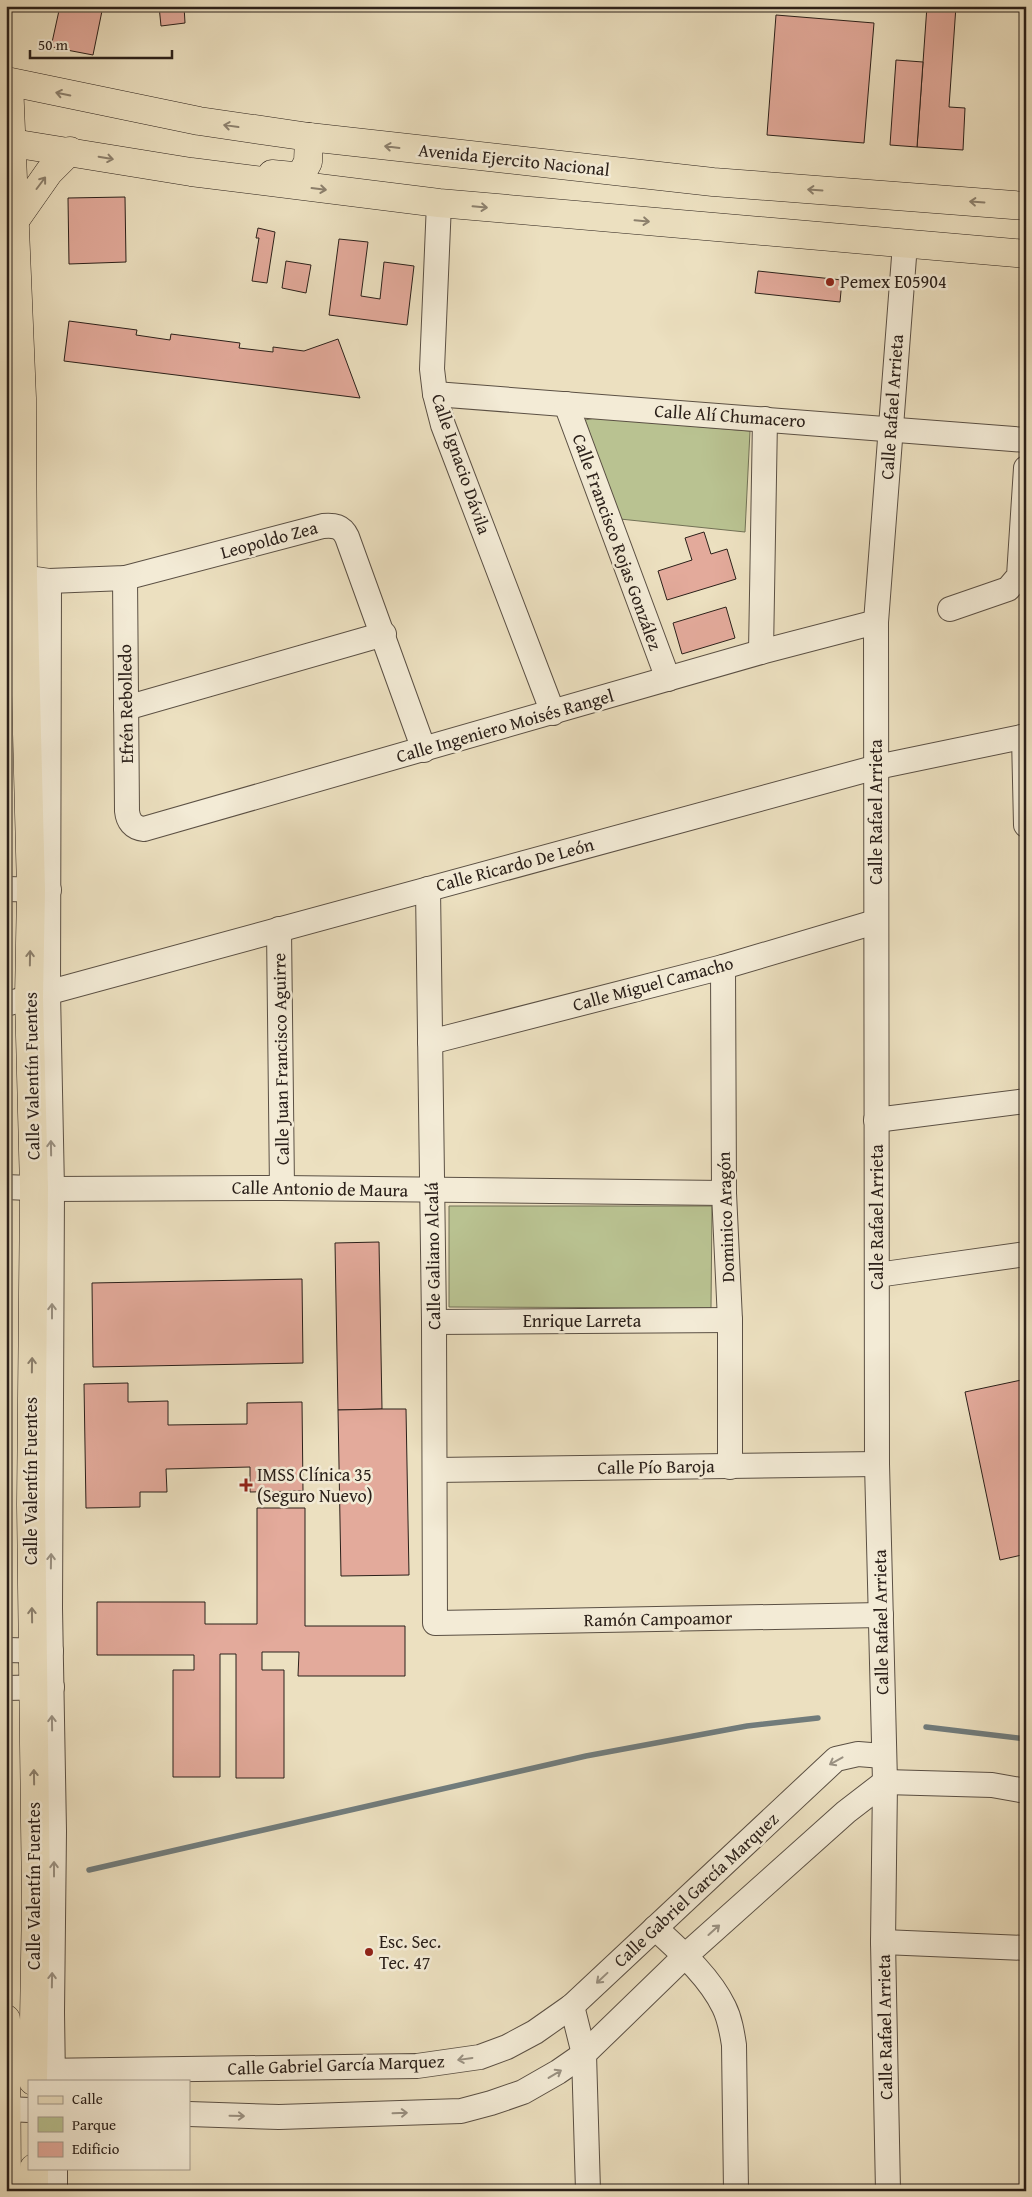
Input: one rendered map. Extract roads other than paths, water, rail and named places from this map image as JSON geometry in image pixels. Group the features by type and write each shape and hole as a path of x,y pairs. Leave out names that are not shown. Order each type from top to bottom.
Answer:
{"main road":[{"name":"Avenida Ejercito Nacional","path":"7,78 199,121 309,137 713,182 1026,206"},
{"name":"Calle Valentín Fuentes","path":"7,78 16,219 14,437 36,580 28,998 43,1189 30,1505 30,1687 44,1843 45,1899 43,2012 36,2075"},
{"path":"191,172 226,169 297,175 302,173 308,162 309,137"},
{"path":"10,143 70,151 191,172 439,203 1026,254"},
{"path":"16,219 49,172 70,151"},
{"name":"Calle Valentín Fuentes","path":"6,2019 36,2075"},
{"name":"Calle Valentín Fuentes","path":"7,2191 7,2109 28,2084"},
{"path":"34,2170 34,2191"}],"street":[{"name":"Calle Ignacio Dávila","path":"439,203 432,369 435,394 444,425 553,712"},
{"name":"Calle Rafael Arrieta","path":"888,2191 883,1942 885,1782 878,1464 876,622 905,244"},
{"name":"Calle Alí Chumacero","path":"435,394 1026,440"},
{"name":"Calle Francisco Rojas González","path":"566,404 668,679"},
{"path":"761,652 765,419"},
{"path":"950,609 1008,589 1019,576 1026,468"},
{"name":"Leopoldo Zea","path":"36,580 124,578 331,525 340,528 347,537 384,634 424,750"},
{"name":"Efrén Rebolledo","path":"124,578 127,811 135,827"},
{"name":"Calle Ingeniero Moisés Rangel","path":"135,827 148,828 761,652 876,622"},
{"path":"126,708 384,634"},
{"path":"1025,736 1026,825"},
{"name":"Calle Ricardo De León","path":"28,998 877,767 1025,736"},
{"name":"Calle Galiano Alcalá","path":"428,889 434,1322 434,1623"},
{"name":"Calle Miguel Camacho","path":"430,1042 723,966 876,922"},
{"name":"Calle Juan Francisco Aguirre","path":"279,929 282,1188"},
{"name":"Dominico Aragón","path":"723,966 724,1192 730,1320 730,1467"},
{"path":"876,1120 1026,1101"},
{"name":"Calle Antonio de Maura","path":"6,1187 43,1189 282,1188 724,1192"},
{"path":"877,1276 1026,1254"},
{"name":"Enrique Larreta","path":"434,1322 730,1320"},
{"name":"Calle Pío Baroja","path":"435,1470 878,1464"},
{"name":"Ramón Campoamor","path":"434,1623 881,1615"},
{"name":"Calle Gabriel García Marquez","path":"36,2075 417,2066 480,2057 507,2047 535,2032 572,2006 836,1759 858,1754 883,1756"},
{"path":"190,2114 279,2117 461,2110 491,2104 522,2092 558,2072 584,2054 685,1956 846,1812 885,1782 992,1785 1026,1791"},
{"path":"655,1928 685,1956 719,1997 730,2025 734,2045 736,2191"},
{"path":"883,1942 1026,1948"},
{"path":"572,2006 584,2054 588,2191"},
{"path":"6,2012 43,2012"},
{"path":"7,2109 28,2110"},
{"path":"55,2170 55,2191"}],"waterway":[{"path":"89,1870 586,1756 747,1726 818,1718"},
{"path":"926,1727 1026,1739"}],"place":[{"name":"Pemex E05904","path":"830,282"},
{"name":"IMSS Clínica 35 (Seguro Nuevo)","path":"246,1485"},
{"name":"Esc. Sec. Tec. 47","path":"369,1952"}]}
